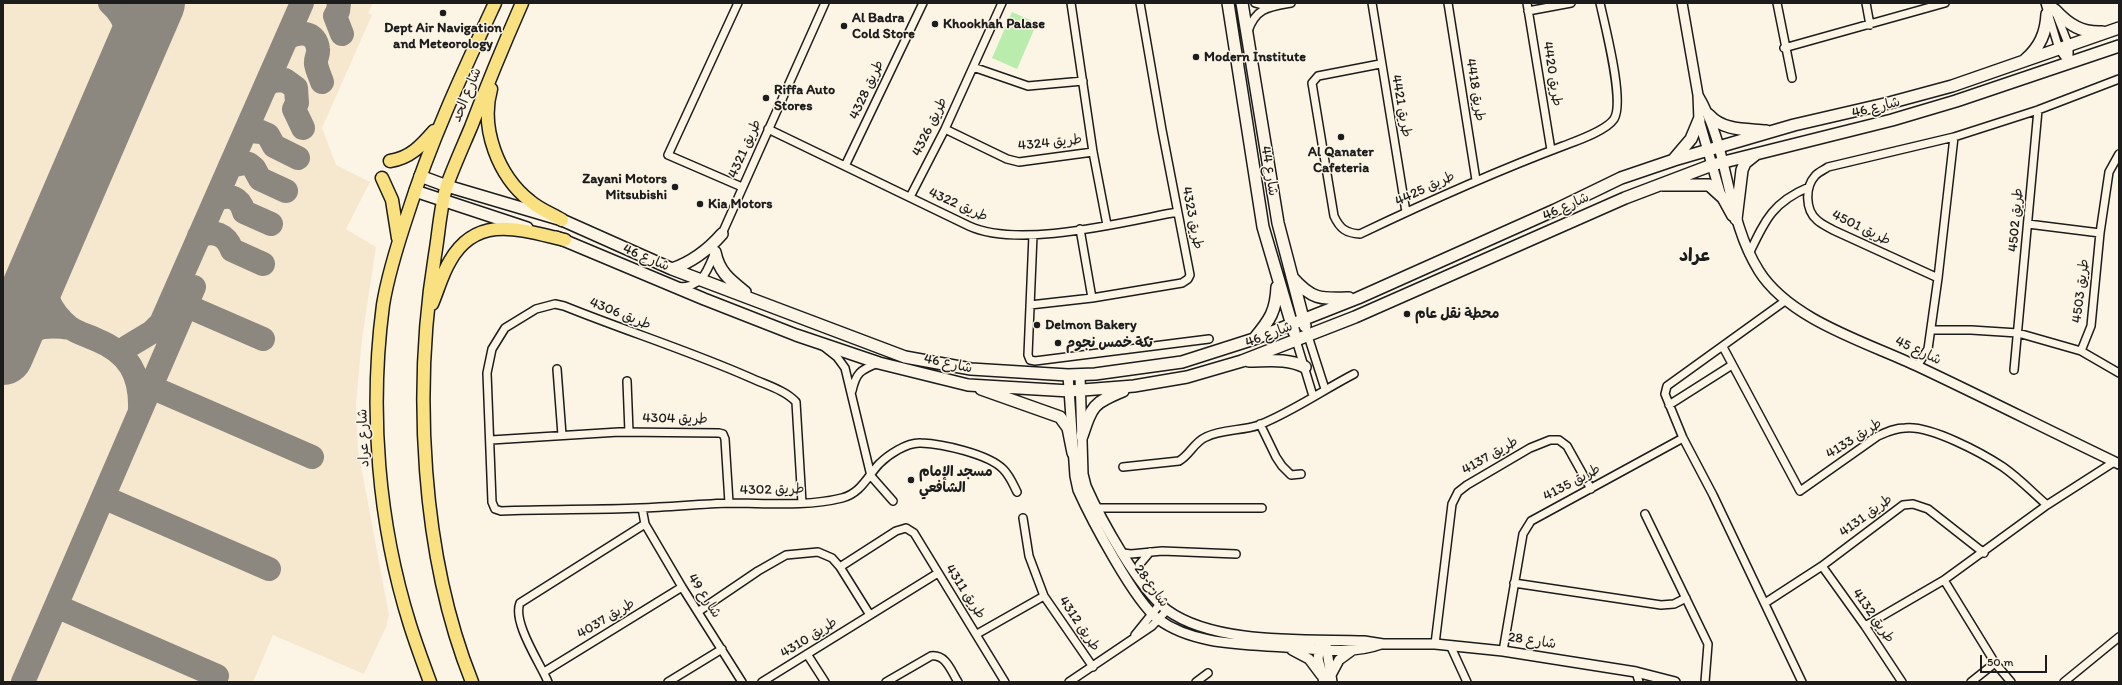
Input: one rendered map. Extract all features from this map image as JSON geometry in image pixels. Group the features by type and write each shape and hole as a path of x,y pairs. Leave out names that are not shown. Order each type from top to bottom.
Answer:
{"main road":[{"name":"شارع الحد","path":"415,191 439,126 494,3"},
{"name":"شارع الحد","path":"444,200 447,186 503,46 522,3"},
{"name":"شارع 44","path":"1228,3 1263,226 1296,340"},
{"name":"شارع 44","path":"1242,3 1278,223 1308,336"},
{"path":"2022,62 2033,53 2041,41 2046,28 2050,7 2075,27 2087,31 2117,29"},
{"name":"شارع 46","path":"420,176 447,186 562,220 672,269 905,357 971,369 1080,375 1131,370 1182,362 1254,339 1358,298 1555,210 1621,178 1718,147 1952,86 2117,29"},
{"path":"503,46 489,96 489,127 496,157 512,184 531,202 562,220"},
{"name":"شارع 46","path":"415,191 565,240 674,287 823,345 879,363 968,385 1075,390 1134,386 1186,377 1242,361 1308,336 1362,314 1654,185 1717,163 1900,118 2119,46"},
{"path":"1674,160 1691,139 1704,117 1725,126 1773,132"},
{"path":"390,161 403,158 414,152 439,126"},
{"path":"1737,223 1739,187 1745,163 1763,151"},
{"path":"382,178 392,200 398,243"},
{"path":"1654,185 1704,185 1714,188 1722,196"},
{"name":"شارع عراد","path":"415,191 398,243 383,305 377,390 380,486 387,530 410,624 430,682"},
{"path":"444,200 427,316 423,378 425,460 437,558 450,614 472,682"},
{"path":"427,316 449,262 458,249 477,234 491,229 514,228 565,240"},
{"path":"672,269 687,263 704,252 722,234"},
{"path":"715,252 719,267 725,276 755,300"},
{"path":"1291,275 1308,293 1319,298 1358,298"},
{"path":"1254,339 1269,321 1273,313 1276,302 1278,278"},
{"path":"1242,361 1281,360 1295,362 1305,367"},
{"path":"968,385 1060,417 1068,428 1073,453"},
{"path":"1082,436 1089,413 1094,406 1102,399 1134,386"}],"street":[{"path":"738,3 668,155 742,187"},
{"name":"طريق 4321","path":"702,280 825,3"},
{"name":"طريق 4328","path":"845,166 923,3"},
{"name":"طريق 4326","path":"910,197 945,129 1002,3"},
{"name":"طريق 4324","path":"1071,3 1093,152 1107,225"},
{"name":"طريق 4323","path":"1030,305 1092,298 1182,283 1188,279 1190,271 1177,212 1140,3"},
{"path":"1255,3 1269,7"},
{"path":"1247,32 1252,18 1269,7 1291,3"},
{"name":"طريق 4421","path":"1372,3 1380,64 1406,212"},
{"name":"طريق 4418","path":"1448,3 1476,180"},
{"name":"طريق 4420","path":"1527,3 1551,150"},
{"path":"1528,11 1571,3"},
{"name":"طريق 4425","path":"1380,64 1314,78 1312,83 1334,216 1340,227 1349,233 1360,234 1476,180 1582,138 1606,126 1614,120 1618,110 1617,88 1600,3"},
{"path":"1682,3 1698,95 1704,117"},
{"path":"1777,3 1784,48 1792,78"},
{"path":"1866,3 1870,24"},
{"path":"1784,48 1945,3"},
{"path":"2050,7 2069,63"},
{"path":"973,67 1028,86 1083,81"},
{"path":"1749,254 1766,220 1777,206 1791,194 1809,187 1815,175 1828,167 1954,137 2038,110 2119,79"},
{"name":"طريق 4502","path":"2014,370 2038,110"},
{"name":"شارع 45","path":"1704,117 1718,147 1717,163 1722,196 1737,223"},
{"name":"شارع 45","path":"1704,117 1708,150 1717,163 1749,254 1760,273 1785,301 1815,320 1917,366 2116,463"},
{"name":"طريق 4322","path":"768,129 978,230 996,234 1033,235 1107,225 1177,212"},
{"name":"طريق 4324","path":"945,129 1007,159 1019,162 1093,152"},
{"path":"1917,366 1928,349 1938,278 1954,137"},
{"name":"طريق 4503","path":"2081,351 2091,326 2100,233 2110,172 2119,154"},
{"name":"طريق 4501","path":"1809,187 1808,199 1812,214 1816,220 1833,230 1938,278"},
{"path":"2028,224 2100,233"},
{"path":"1080,229 1092,298"},
{"path":"1033,235 1028,356 1030,360 1035,361 1210,339"},
{"path":"674,287 691,286 702,280"},
{"path":"1785,301 1667,386 1665,394 1683,438 1765,603 1802,682"},
{"name":"طريق 4306","path":"492,502 491,440 487,373 492,349 505,328 536,310 554,304 564,306 629,332 726,367 792,397 796,402 802,502"},
{"path":"1930,330 1971,330 2018,333 2081,351 2118,371"},
{"path":"1308,336 1325,389"},
{"path":"1296,340 1313,396"},
{"path":"823,345 844,365 871,476 894,501"},
{"name":"طريق 4133","path":"1723,347 1800,490 1878,436 1892,430 1906,427 1939,434 2003,468 2047,505"},
{"path":"852,394 857,374 866,368 879,363"},
{"path":"1669,405 1732,365"},
{"path":"557,369 562,435"},
{"name":"شارع 28","path":"1068,374 1075,390 1082,436 1083,474 1086,486 1097,508 1138,578 1160,604 1167,610 1209,629 1234,635 1323,644 1354,649 1364,649 1383,644"},
{"path":"1123,467 1175,462 1183,459 1198,442 1206,436 1260,424 1354,374"},
{"name":"شارع 28","path":"1080,375 1075,390 1073,453 1075,476 1083,501 1130,584 1151,613 1158,620 1180,631 1206,639 1281,647 1364,641 1383,644 1450,645 1504,651 1636,672 1676,682"},
{"name":"طريق 4304","path":"627,381 629,432"},
{"path":"1260,424 1282,466 1292,475 1301,474"},
{"name":"طريق 4304","path":"491,440 629,432 719,432 723,434 725,439 729,503"},
{"name":"طريق 4135","path":"1504,651 1514,583 1523,534 1526,527 1535,517 1591,489 1683,438"},
{"name":"طريق 4137","path":"1435,644 1452,504 1458,492 1466,484 1530,448 1550,440 1559,440 1567,446 1591,489"},
{"name":"طريق 4302","path":"492,502 495,509 501,511 642,508 729,503 802,502 843,498 855,492 871,476 878,465 892,454 907,446 920,442 957,448 993,462 1009,475 1017,492"},
{"path":"1865,626 1944,580 1984,553 2047,505 2116,463"},
{"name":"طريق 4131","path":"1765,603 1822,566 1903,505 1913,504 1928,509 1984,553"},
{"name":"شارع 49","path":"642,508 646,524 682,587 699,611 742,682"},
{"path":"1097,508 1262,508"},
{"path":"1645,514 1708,644 1705,682"},
{"name":"طريق 4312","path":"1023,518 1029,556 1044,596 1092,667"},
{"path":"548,682 519,620 518,608 522,600 646,524"},
{"name":"طريق 4311","path":"840,567 896,531 906,528 914,533 1006,682"},
{"path":"1138,578 1139,565 1144,557 1152,551"},
{"name":"شارع 28","path":"1123,553 1131,554 1152,551 1236,554"},
{"path":"699,611 758,571 786,555 818,552 832,558 840,567 870,615"},
{"name":"طريق 4132","path":"1822,566 1865,626 1902,682"},
{"name":"طريق 4310","path":"762,682 938,572"},
{"path":"1944,580 1996,663 2010,682"},
{"path":"1514,583 1661,605 1674,604 1686,598"},
{"name":"طريق 4037","path":"544,672 682,587"},
{"name":"طريق 4312","path":"977,634 1044,596"},
{"name":"طريق 4312","path":"1134,637 1151,613 1160,604"},
{"name":"طريق 4312","path":"1069,682 1152,626 1167,610"},
{"path":"2064,682 2119,637"},
{"path":"1323,644 1327,679"},
{"path":"1450,645 1467,682"},
{"path":"1281,647 1306,656 1327,679"},
{"path":"668,682 722,649"},
{"path":"1327,679 1339,660 1354,649"},
{"path":"807,654 825,682"},
{"path":"886,682 931,656 937,655 943,658 958,682"},
{"path":"1971,682 1996,663"},
{"path":"1636,672 1639,682"},
{"path":"1196,682 1208,673"}],"shaded area":[{"path":"3,3 373,3 368,13 372,15 322,128 336,165 370,182 346,229 376,247 362,339 356,404 358,450 389,615 386,627 364,674 273,635 253,682 3,682"}],"green space":[{"path":"1012,12 1037,23 1017,69 992,58"}],"taxiway":[{"path":"110,3 125,23 129,38 130,63"},
{"path":"127,347 152,332 161,323 302,3"},
{"path":"339,3 338,11 335,16 342,34"},
{"path":"287,38 297,34 306,34 314,39 317,43 318,51 316,64 322,82"},
{"path":"266,86 271,81 285,80 296,88 297,103 294,109 303,128"},
{"path":"245,133 251,131 261,132 268,135 274,146 298,158"},
{"path":"230,166 244,163 249,164 254,168 260,179 286,191"},
{"path":"216,199 226,197 234,198 240,203 244,212 271,224"},
{"path":"199,236 210,233 219,235 226,240 232,250 263,264"},
{"path":"42,266 45,292 56,314 62,321 79,333 108,345 117,351 131,367 138,386 140,409"},
{"path":"23,682 194,287"},
{"path":"187,306 263,339"},
{"path":"6,348 21,336 35,329 51,326 70,328"},
{"path":"151,387 312,457"},
{"path":"103,497 269,569"},
{"path":"56,606 217,676"}],"runway":[{"path":"3,355 155,3"}],"place":[{"name":"Dept Air Navigation and Meteorology","path":"443,13"},
{"name":"Khookhah Palase","path":"935,24"},
{"name":"Al Badra Cold Store","path":"844,26"},
{"name":"Modern Institute","path":"1196,57"},
{"name":"Riffa Auto Stores","path":"766,98"},
{"name":"Al Qanater Cafeteria","path":"1341,137"},
{"name":"Zayani Motors Mitsubishi","path":"675,187"},
{"name":"Kia Motors","path":"700,204"},
{"name":"محطة نقل عام","path":"1407,314"},
{"name":"Delmon Bakery","path":"1037,325"},
{"name":"تكة خمس نجوم","path":"1058,343"},
{"name":"مسجد الإمام الشافعي","path":"911,480"}],"district":[{"name":"عراد","path":"1695,256"}]}
